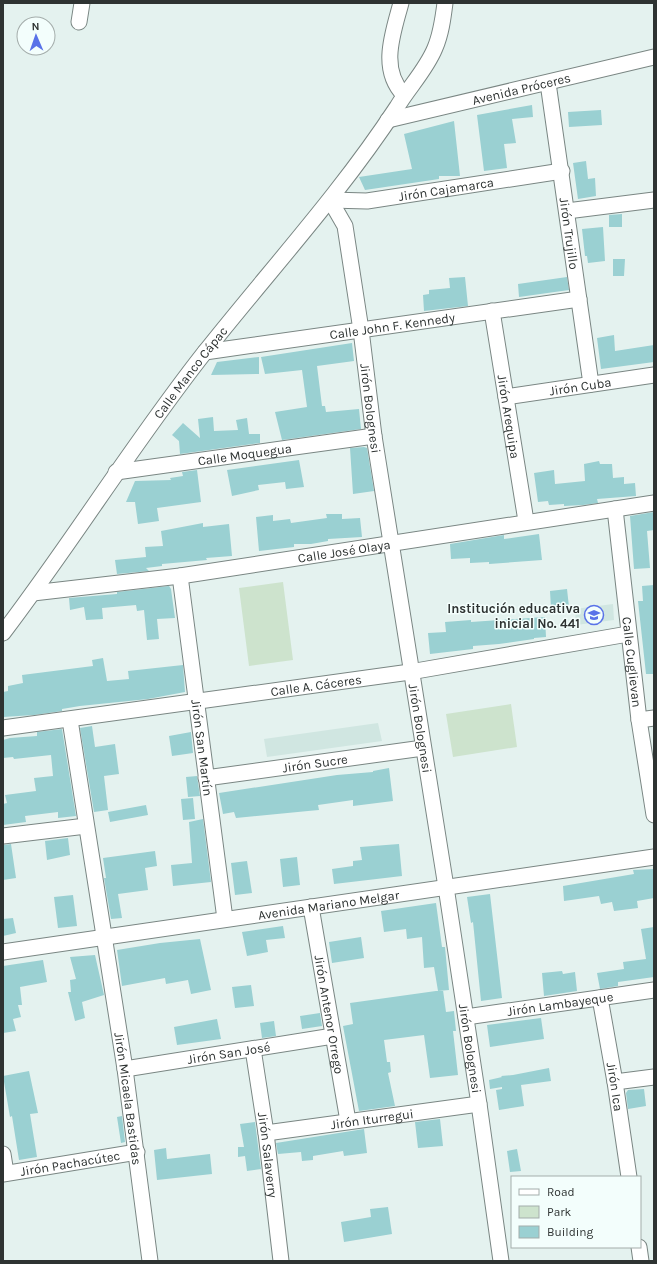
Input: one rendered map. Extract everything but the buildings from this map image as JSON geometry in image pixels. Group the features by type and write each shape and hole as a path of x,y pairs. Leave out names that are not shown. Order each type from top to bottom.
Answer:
{"street":[{"path":"78,22 82,3"},
{"path":"401,3 393,34 390,63 395,83 404,95"},
{"name":"Calle Manco Cápac","path":"3,633 33,593 116,472 205,352 330,200 388,120 420,74 435,47 442,26 446,3"},
{"name":"Avenida Próceres","path":"388,120 654,57"},
{"name":"Jirón Trujillo","path":"548,83 562,171 591,384"},
{"name":"Jirón Cajamarca","path":"330,200 367,201 562,171"},
{"name":"Jirón Bolognesi","path":"330,200 345,226 361,330 374,436 392,544 410,672 446,887 501,1261"},
{"path":"567,211 654,200"},
{"name":"Calle John F. Kennedy","path":"205,352 579,299"},
{"name":"Jirón Arequipa","path":"492,311 526,521"},
{"name":"Jirón Cuba","path":"506,397 654,375"},
{"name":"Calle Moquegua","path":"116,472 374,436"},
{"name":"Calle José Olaya","path":"33,593 180,576 392,544 526,521 654,503"},
{"name":"Calle Cuglievan","path":"615,509 638,720 654,815"},
{"name":"Jirón San Martín","path":"180,576 225,919"},
{"name":"Calle A. Cáceres","path":"3,728 70,720 410,672 628,634"},
{"path":"638,720 654,718"},
{"name":"Jirón Micaela Bastidas","path":"70,720 125,1069 150,1261"},
{"name":"Jirón Sucre","path":"206,778 423,748"},
{"path":"3,836 86,826"},
{"name":"Avenida Mariano Melgar","path":"3,952 103,936 654,857"},
{"name":"Jirón Antenor Orrego","path":"311,907 348,1121"},
{"name":"Jirón Lambayeque","path":"466,1017 654,990"},
{"name":"Jirón Ica","path":"600,998 615,1082 629,1176"},
{"name":"Jirón San José","path":"125,1069 333,1036"},
{"name":"Jirón Salaverry","path":"253,1049 266,1133 281,1261"},
{"path":"615,1082 654,1076"},
{"name":"Jirón Iturregui","path":"266,1133 479,1104"},
{"name":"Jirón Pachacútec","path":"5,1174 137,1152"},
{"path":"3,1154 5,1174"},
{"path":"639,1248 641,1261"}],"shaded area":[{"name":"Institución educativa inicial No. 441","path":"613,604 614,620 576,625 575,609"},
{"path":"378,723 382,741 267,757 264,739"}],"green space":[{"path":"283,582 293,660 249,666 239,588"},
{"path":"511,704 517,747 453,757 446,714"}],"place":[{"name":"Institución educativa inicial No. 441","path":"594,615"}]}
